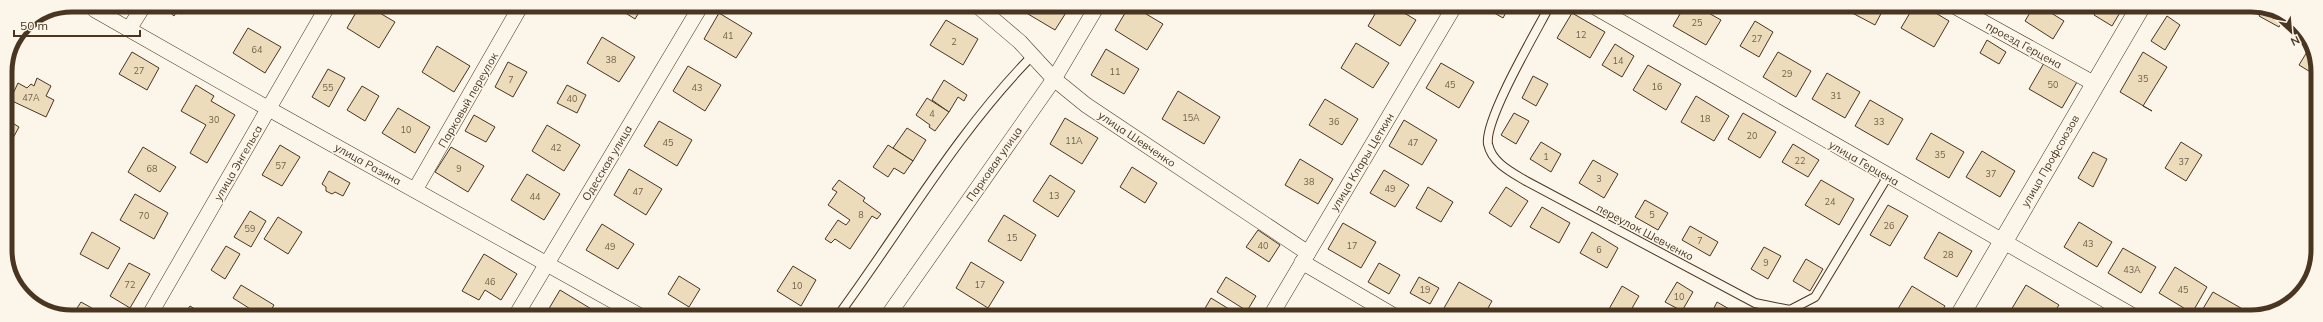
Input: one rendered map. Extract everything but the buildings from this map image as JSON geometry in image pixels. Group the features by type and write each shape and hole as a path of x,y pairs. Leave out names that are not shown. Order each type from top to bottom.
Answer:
{"street":[{"name":"улица Разина","path":"99,12 629,310"},
{"path":"129,29 140,12"},
{"name":"улица Энгельса","path":"152,310 324,12"},
{"name":"Парковый переулок","path":"415,190 517,12"},
{"name":"Одесская улица","path":"519,310 697,12"},
{"name":"улица Шевченко","path":"985,12 1033,54 1054,79 1086,105 1305,258 1385,310"},
{"name":"Парковая улица","path":"892,310 1054,79 1094,12"},
{"name":"улица Клары Цеткин","path":"1274,310 1451,12"},
{"name":"улица Герцена","path":"1604,12 2123,310"},
{"name":"проезд Герцена","path":"1965,12 2095,84"},
{"name":"улица Профсоюзов","path":"1963,310 2137,12"}],"lane":[{"name":"переулок Шевченко","path":"1546,12 1501,100 1490,128 1488,144 1497,162 1526,181 1755,303 1790,310 1815,297 1888,176"},
{"path":"842,310 963,134 1003,85 1033,54"}]}
